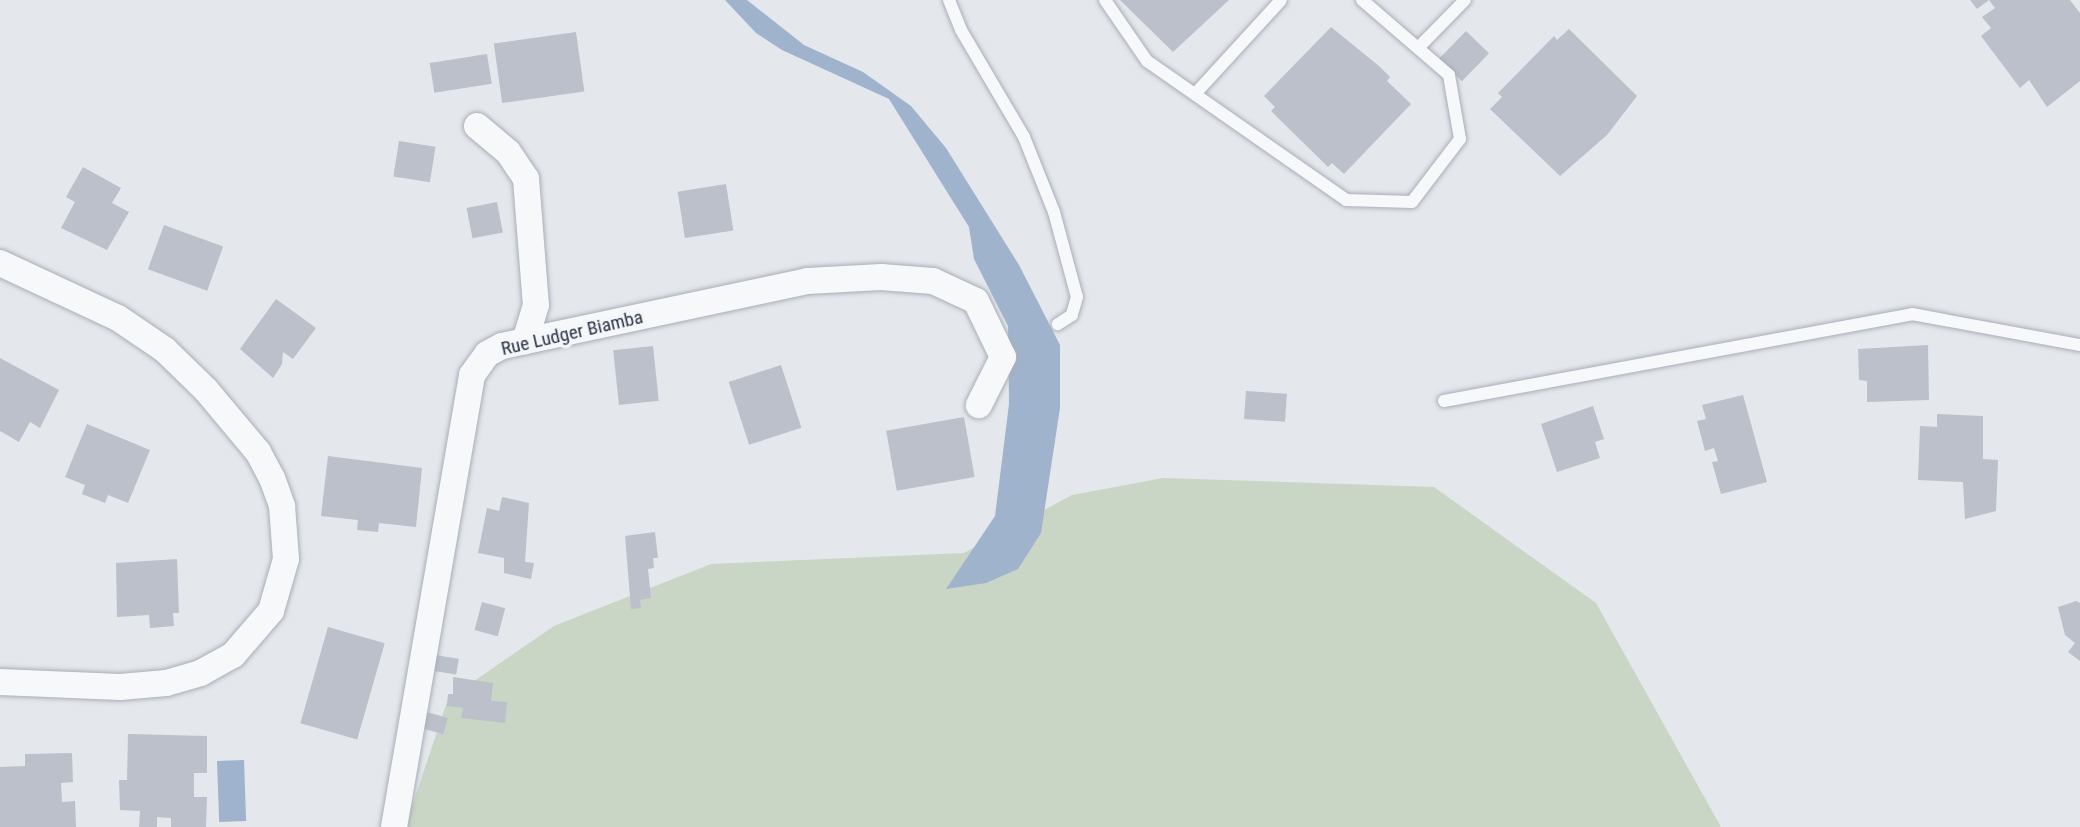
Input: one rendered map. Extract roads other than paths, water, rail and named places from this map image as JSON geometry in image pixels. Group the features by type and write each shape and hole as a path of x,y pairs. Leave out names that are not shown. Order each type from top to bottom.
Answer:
{"street":[{"path":"477,126 508,152 526,179 536,305 525,341"},
{"path":"0,263 118,318 165,350 206,390 258,452 272,478 286,532 282,584 271,611 233,655 201,673 166,683 120,687 0,682"},
{"name":"Rue Ludger Biamba","path":"394,827 472,375 487,354 525,341 807,281 881,277 933,281 976,301 1003,357 979,405"}],"lane":[{"path":"949,0 961,30 1024,137 1054,212 1076,297 1072,315 1058,324"},
{"path":"1105,0 1147,61 1346,200 1412,202 1460,139 1449,75 1362,0"},
{"path":"1195,94 1281,0"},
{"path":"1418,48 1465,0"},
{"path":"1444,401 1912,314 2080,345"}],"water":[{"path":"725,0 747,0 804,45 863,72 911,106 946,148 1019,265 1060,345 1060,408 1041,533 1018,569 986,583 946,589 995,516 1009,404 1008,326 974,259 969,227 889,99 782,50 756,33"},
{"path":"244,760 246,821 219,822 217,761"}]}
